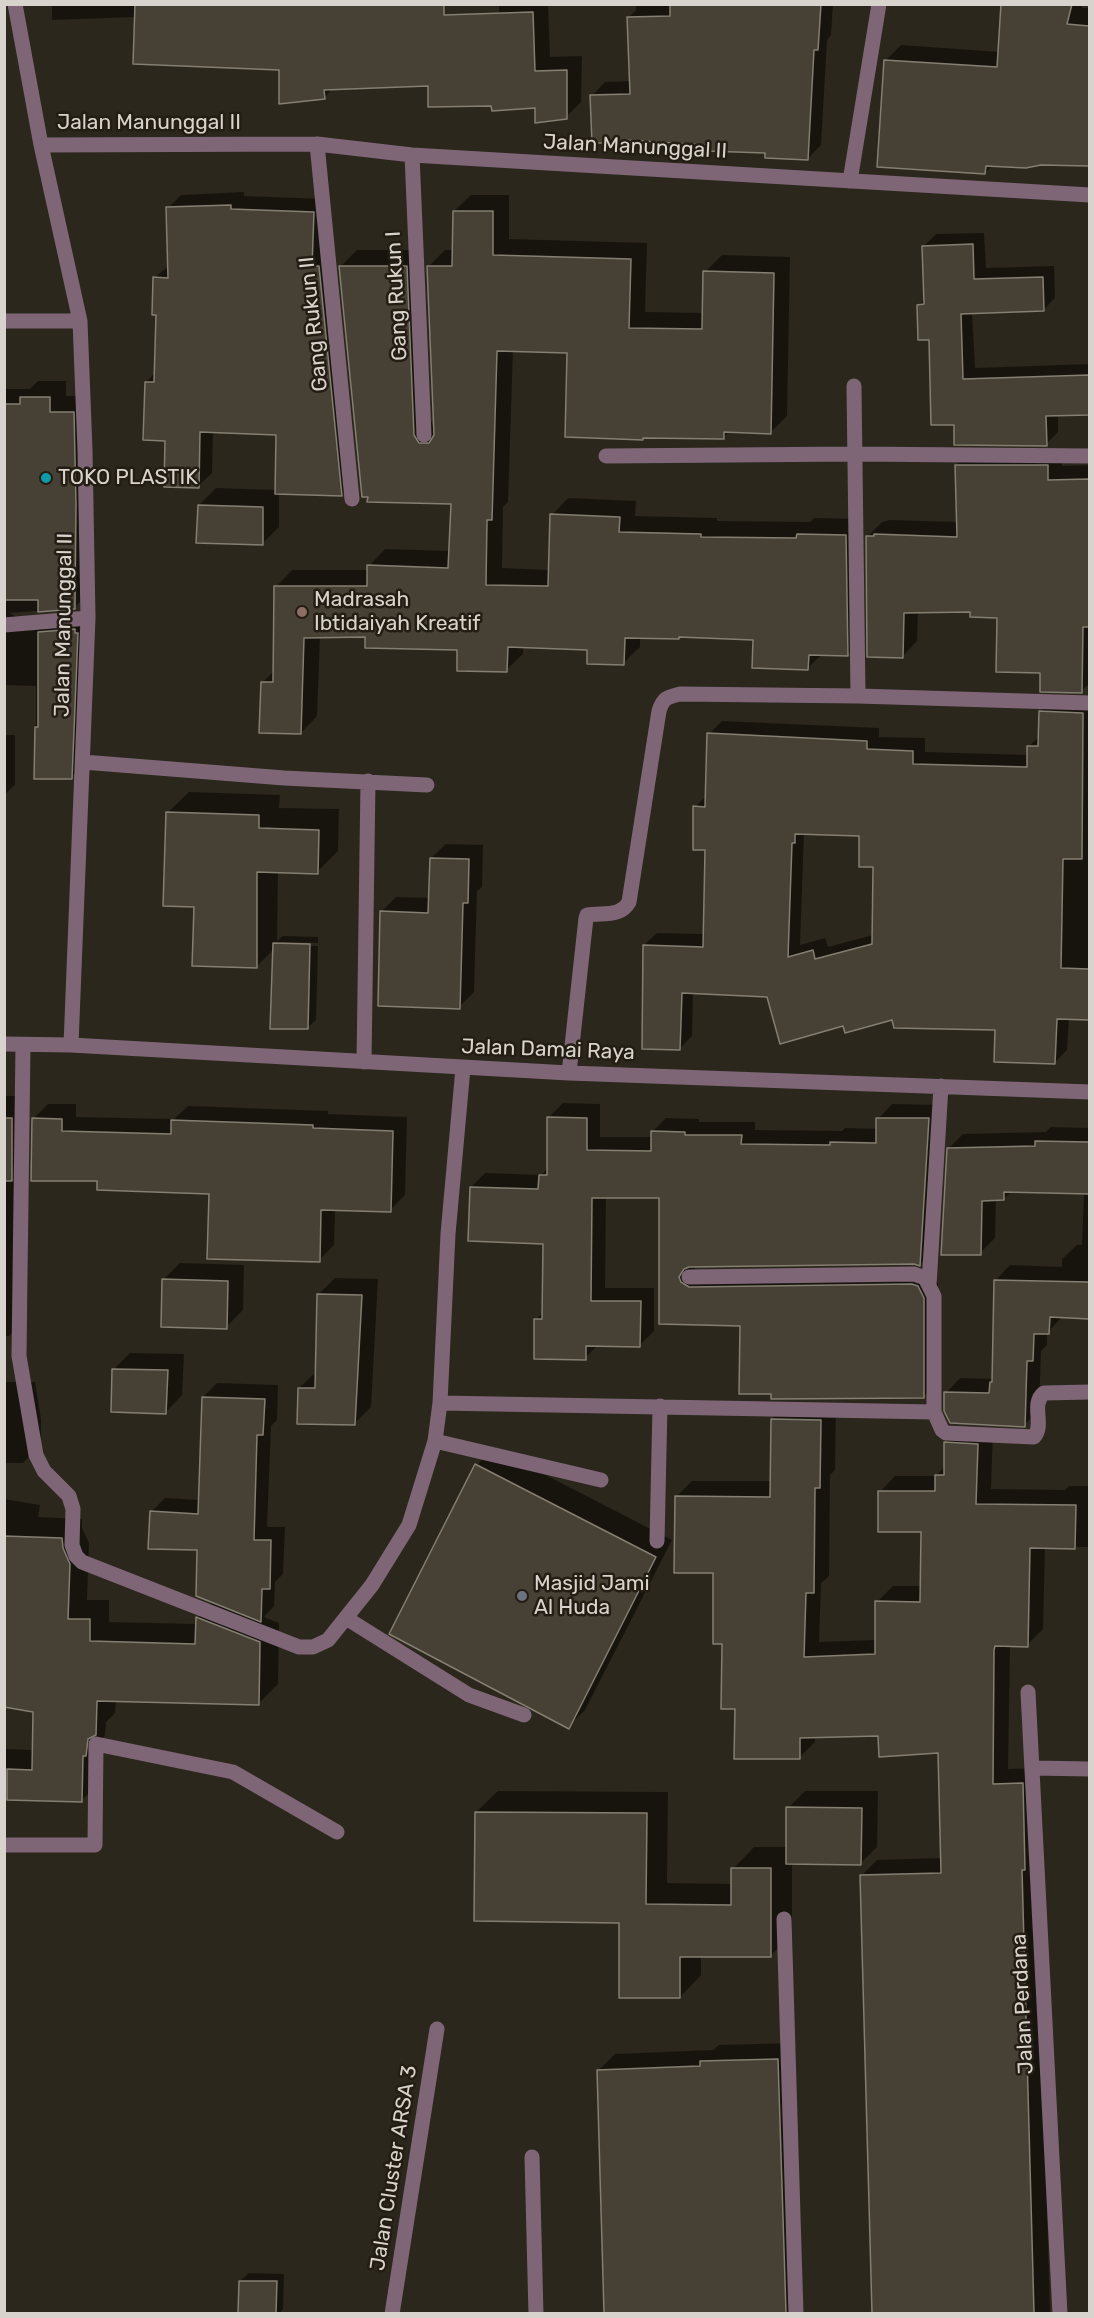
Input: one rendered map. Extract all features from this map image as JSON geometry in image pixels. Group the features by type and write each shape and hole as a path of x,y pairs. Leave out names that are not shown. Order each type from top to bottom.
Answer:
{"street":[{"path":"15,4 41,145"},
{"path":"850,181 879,4"},
{"name":"Jalan Manunggal II","path":"71,1045 88,618 85,450 80,321 41,145 317,144 412,155 1089,195"},
{"name":"Gang Rukun II","path":"317,144 352,499"},
{"name":"Gang Rukun I","path":"412,155 424,435"},
{"path":"4,321 80,321"},
{"path":"854,386 858,696"},
{"path":"606,456 854,454 1089,456"},
{"path":"4,625 88,618"},
{"path":"569,1073 586,918 587,915 618,913 625,909 629,902 662,700 666,697 680,694 858,696 1089,702"},
{"path":"83,762 284,778 427,785"},
{"path":"364,1062 368,781"},
{"name":"Jalan Damai Raya","path":"4,1044 71,1045 569,1073 1089,1092"},
{"path":"22,1045 12,1356 36,1455 44,1471 69,1496 73,1509 72,1545 76,1556 82,1562 299,1647 313,1647 328,1640 365,1596 409,1525 435,1441 440,1403 448,1234 463,1068"},
{"path":"929,1285 941,1086"},
{"path":"688,1277 914,1274 924,1278 934,1296 934,1412 942,1430 946,1433 1034,1437 1039,1430 1040,1396 1044,1393 1089,1392"},
{"path":"440,1403 934,1412"},
{"path":"657,1540 660,1406"},
{"path":"435,1441 601,1480"},
{"path":"346,1618 469,1695 524,1715"},
{"name":"Jalan Perdana","path":"1028,1692 1060,2313"},
{"path":"4,1845 95,1845 96,1744 233,1772 337,1832"},
{"path":"1032,1768 1089,1769"},
{"path":"784,1918 796,2313"},
{"name":"Jalan Cluster ARSA 3","path":"392,2313 437,2029"},
{"path":"532,2157 536,2313"}],"building":[{"path":"135,4 444,4 444,15 533,12 535,71 567,70 567,119 535,123 535,108 492,111 491,106 428,107 428,86 324,90 325,99 279,104 279,70 133,64"},
{"path":"670,4 821,4 818,50 814,50 808,160 765,158 765,153 706,151 706,145 625,140 625,143 592,143 590,95 630,94 627,17 670,16"},
{"path":"1001,4 1072,4 1067,24 1089,26 1089,166 1041,165 1026,168 986,166 985,174 877,167 884,60 997,67"},
{"path":"231,205 231,209 314,212 312,266 319,266 342,496 275,494 276,435 200,432 199,488 164,487 165,441 143,440 145,382 154,382 156,315 152,315 153,277 168,278 166,207"},
{"path":"453,211 493,211 493,255 631,259 629,328 702,329 703,271 774,273 771,434 724,432 724,439 643,438 643,440 565,437 567,353 497,351 492,520 487,520 486,585 548,586 550,514 620,517 619,532 701,534 701,537 796,538 797,534 846,535 848,656 809,655 808,670 752,668 753,640 679,637 679,639 625,638 624,665 587,664 587,650 508,647 507,672 457,671 457,650 365,648 365,637 304,638 301,734 259,733 261,682 273,682 274,586 367,586 367,565 448,568 451,504 367,502 368,497 362,497 339,266 407,266 414,435 419,443 429,443 434,435 427,266 452,266"},
{"path":"973,244 974,279 1043,277 1044,311 961,314 963,379 1089,375 1089,415 1046,416 1047,446 954,445 954,425 931,425 929,340 918,340 917,305 924,304 922,246"},
{"path":"20,397 50,397 50,412 74,412 75,609 38,612 38,600 4,600 4,404 20,404"},
{"path":"955,465 1048,465 1048,480 1089,479 1089,627 1083,627 1082,693 1040,692 1040,673 996,672 997,618 970,617 970,612 904,613 903,658 867,657 866,536 874,536 874,534 957,537"},
{"path":"198,505 263,507 263,545 196,543"},
{"path":"75,629 75,633 78,633 72,779 34,779 35,727 38,727 38,632"},
{"path":"1039,711 1083,713 1082,859 1063,859 1061,968 1089,969 1089,1020 1057,1019 1055,1064 994,1062 995,1030 894,1028 892,1020 845,1033 843,1026 780,1044 767,997 682,993 680,1050 642,1049 643,945 703,947 705,850 693,850 693,806 705,807 707,733 867,741 867,749 913,751 913,764 1027,767 1027,746 1038,746","holes":["795,834 859,836 859,867 873,867 872,944 815,959 813,950 788,957 792,843 795,843"]},
{"path":"166,812 259,815 259,828 319,830 318,874 257,872 257,968 192,966 194,907 163,906"},
{"path":"430,858 469,859 468,903 463,903 460,1009 378,1006 380,911 428,913"},
{"path":"273,943 310,944 308,1029 270,1029"},
{"path":"547,1117 587,1118 587,1150 651,1151 651,1131 685,1132 685,1135 742,1135 741,1144 876,1143 876,1118 929,1118 920,1266 914,1264 689,1267 684,1269 679,1277 681,1282 689,1287 912,1284 918,1286 924,1298 924,1398 771,1399 771,1394 739,1394 740,1326 659,1324 659,1198 592,1198 591,1301 641,1301 640,1347 586,1346 586,1360 534,1359 534,1319 542,1319 543,1244 468,1241 470,1187 538,1189 539,1175 547,1175"},
{"path":"4,1118 12,1118 12,1181 4,1181"},
{"path":"32,1118 62,1119 62,1131 171,1134 171,1120 313,1125 313,1128 393,1131 391,1212 321,1210 320,1262 207,1259 209,1194 97,1190 97,1181 31,1181"},
{"path":"1035,1141 1089,1142 1089,1194 1004,1192 1004,1200 982,1201 981,1255 941,1255 947,1148 1035,1146"},
{"path":"162,1279 228,1281 227,1329 161,1327"},
{"path":"994,1280 1089,1282 1089,1319 1050,1317 1049,1334 1034,1334 1033,1361 1027,1361 1025,1427 950,1423 944,1411 944,1392 989,1393 990,1382 992,1382"},
{"path":"317,1294 362,1295 355,1425 297,1424 298,1388 315,1388"},
{"path":"112,1369 168,1370 166,1414 111,1412"},
{"path":"202,1397 265,1399 263,1435 257,1435 254,1540 271,1540 270,1589 262,1589 261,1622 196,1596 197,1550 148,1549 150,1511 198,1514"},
{"path":"771,1419 821,1420 820,1488 815,1488 814,1593 806,1593 804,1657 875,1654 875,1601 920,1602 921,1532 878,1532 878,1491 935,1491 935,1475 944,1475 944,1442 978,1444 976,1504 1076,1505 1075,1549 1030,1548 1028,1647 995,1646 994,1650 993,1784 1023,1783 1025,1870 1022,1870 1034,2313 872,2313 860,1875 941,1873 938,1753 879,1757 878,1736 800,1738 800,1759 734,1759 735,1709 721,1709 722,1644 713,1644 713,1573 674,1573 675,1496 770,1497"},
{"name":"Masjid Jami Al Huda","path":"475,1464 656,1557 569,1729 389,1634"},
{"path":"4,1536 62,1538 63,1548 70,1564 68,1619 90,1619 90,1641 195,1644 196,1617 260,1642 259,1705 97,1701 96,1735 88,1739 86,1756 83,1756 82,1802 7,1800 7,1769 32,1770 33,1712 4,1707"},
{"path":"786,1807 862,1808 861,1865 786,1864"},
{"path":"475,1812 647,1813 646,1904 731,1905 731,1868 771,1868 771,1957 680,1957 680,1998 619,1998 619,1923 474,1921"},
{"path":"778,2059 786,2313 604,2313 597,2070 700,2066 700,2061"},
{"path":"239,2281 277,2281 276,2313 238,2313"}],"place":[{"name":"TOKO PLASTIK","path":"46,478"},
{"name":"Madrasah Ibtidaiyah Kreatif","path":"302,612"},
{"name":"Masjid Jami Al Huda","path":"522,1596"}]}
